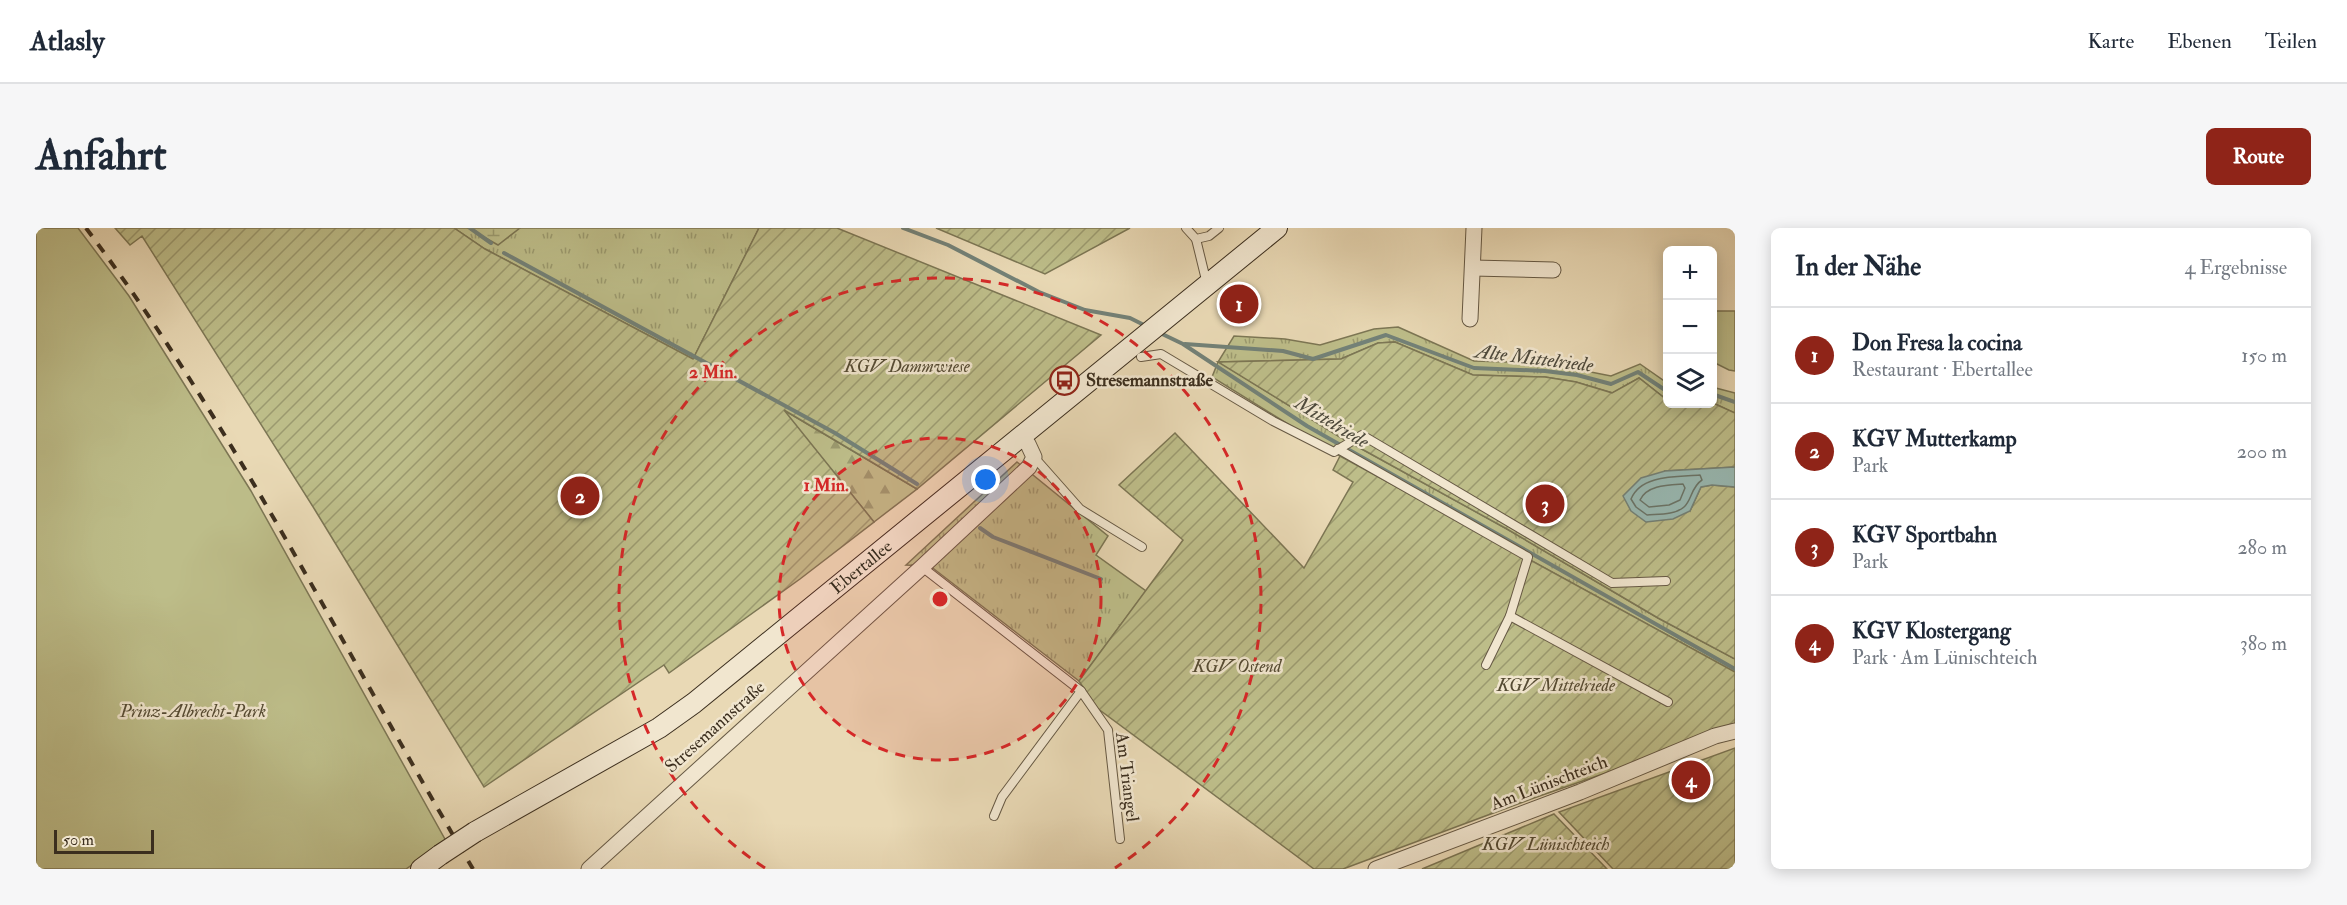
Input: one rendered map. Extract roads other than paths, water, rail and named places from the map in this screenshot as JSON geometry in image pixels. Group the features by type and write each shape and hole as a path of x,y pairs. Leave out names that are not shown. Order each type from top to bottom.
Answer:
{"main road":[{"name":"Ebertallee","path":"421,869 475,832 659,728 694,704 1020,437 1141,347 1162,321 1277,228"}],"street":[{"path":"1470,319 1474,228"},
{"path":"1473,268 1553,270"},
{"path":"1020,437 1028,444 1034,457"},
{"name":"Stresemannstraße","path":"589,869 922,567 1029,467 1034,457"},
{"name":"Am Lünischteich","path":"1376,869 1580,792 1715,736 1735,731"}],"lane":[{"path":"1186,228 1196,239 1208,285"},
{"path":"1196,239 1209,236 1219,228"},
{"path":"1141,347 1161,354 1273,421 1334,452 1362,435 1612,583 1666,581"},
{"path":"1338,449 1528,557 1510,616 1486,665"},
{"path":"1034,457 1080,509 1142,547"},
{"path":"922,567 1081,691 1002,797 994,816"},
{"path":"1510,616 1668,702"},
{"name":"Am Triangel","path":"1081,691 1108,730 1120,839"}],"water":[{"path":"1735,467 1735,487 1712,485 1701,487 1690,511 1673,519 1646,522 1631,511 1623,496 1641,478 1665,471"}],"waterway":[{"path":"470,228 491,243"},
{"name":"Mittelriede","path":"903,228 948,245 1039,292 1085,310 1130,318 1146,326"},
{"path":"504,253 835,433 917,484"},
{"name":"Mittelriede","path":"1158,332 1183,344 1307,426 1735,669"},
{"name":"Alte Mittelriede","path":"1185,344 1283,351 1313,359 1386,335 1474,368 1545,371 1577,375 1611,384 1638,372 1663,389"},
{"name":"Alte Mittelriede","path":"1717,396 1735,402"},
{"path":"980,528 993,537 1101,579"}],"railway":[{"path":"86,228 192,382 241,462 473,869"}],"place":[{"name":"Don Fresa la cocina","path":"1239,304"},
{"name":"Stresemannstraße","path":"1065,380"},
{"name":"KGV Mutterkamp","path":"580,496"},
{"name":"KGV Sportbahn","path":"1545,504"},
{"name":"KGV Klostergang","path":"1691,780"}],"park label":[{"name":"KGV Dammwiese","path":"907,366"},
{"name":"KGV Ostend","path":"1237,666"},
{"name":"KGV Mittelriede","path":"1556,685"},
{"name":"Prinz-Albrecht-Park","path":"193,711"},
{"name":"KGV Lünischteich","path":"1546,844"}]}
